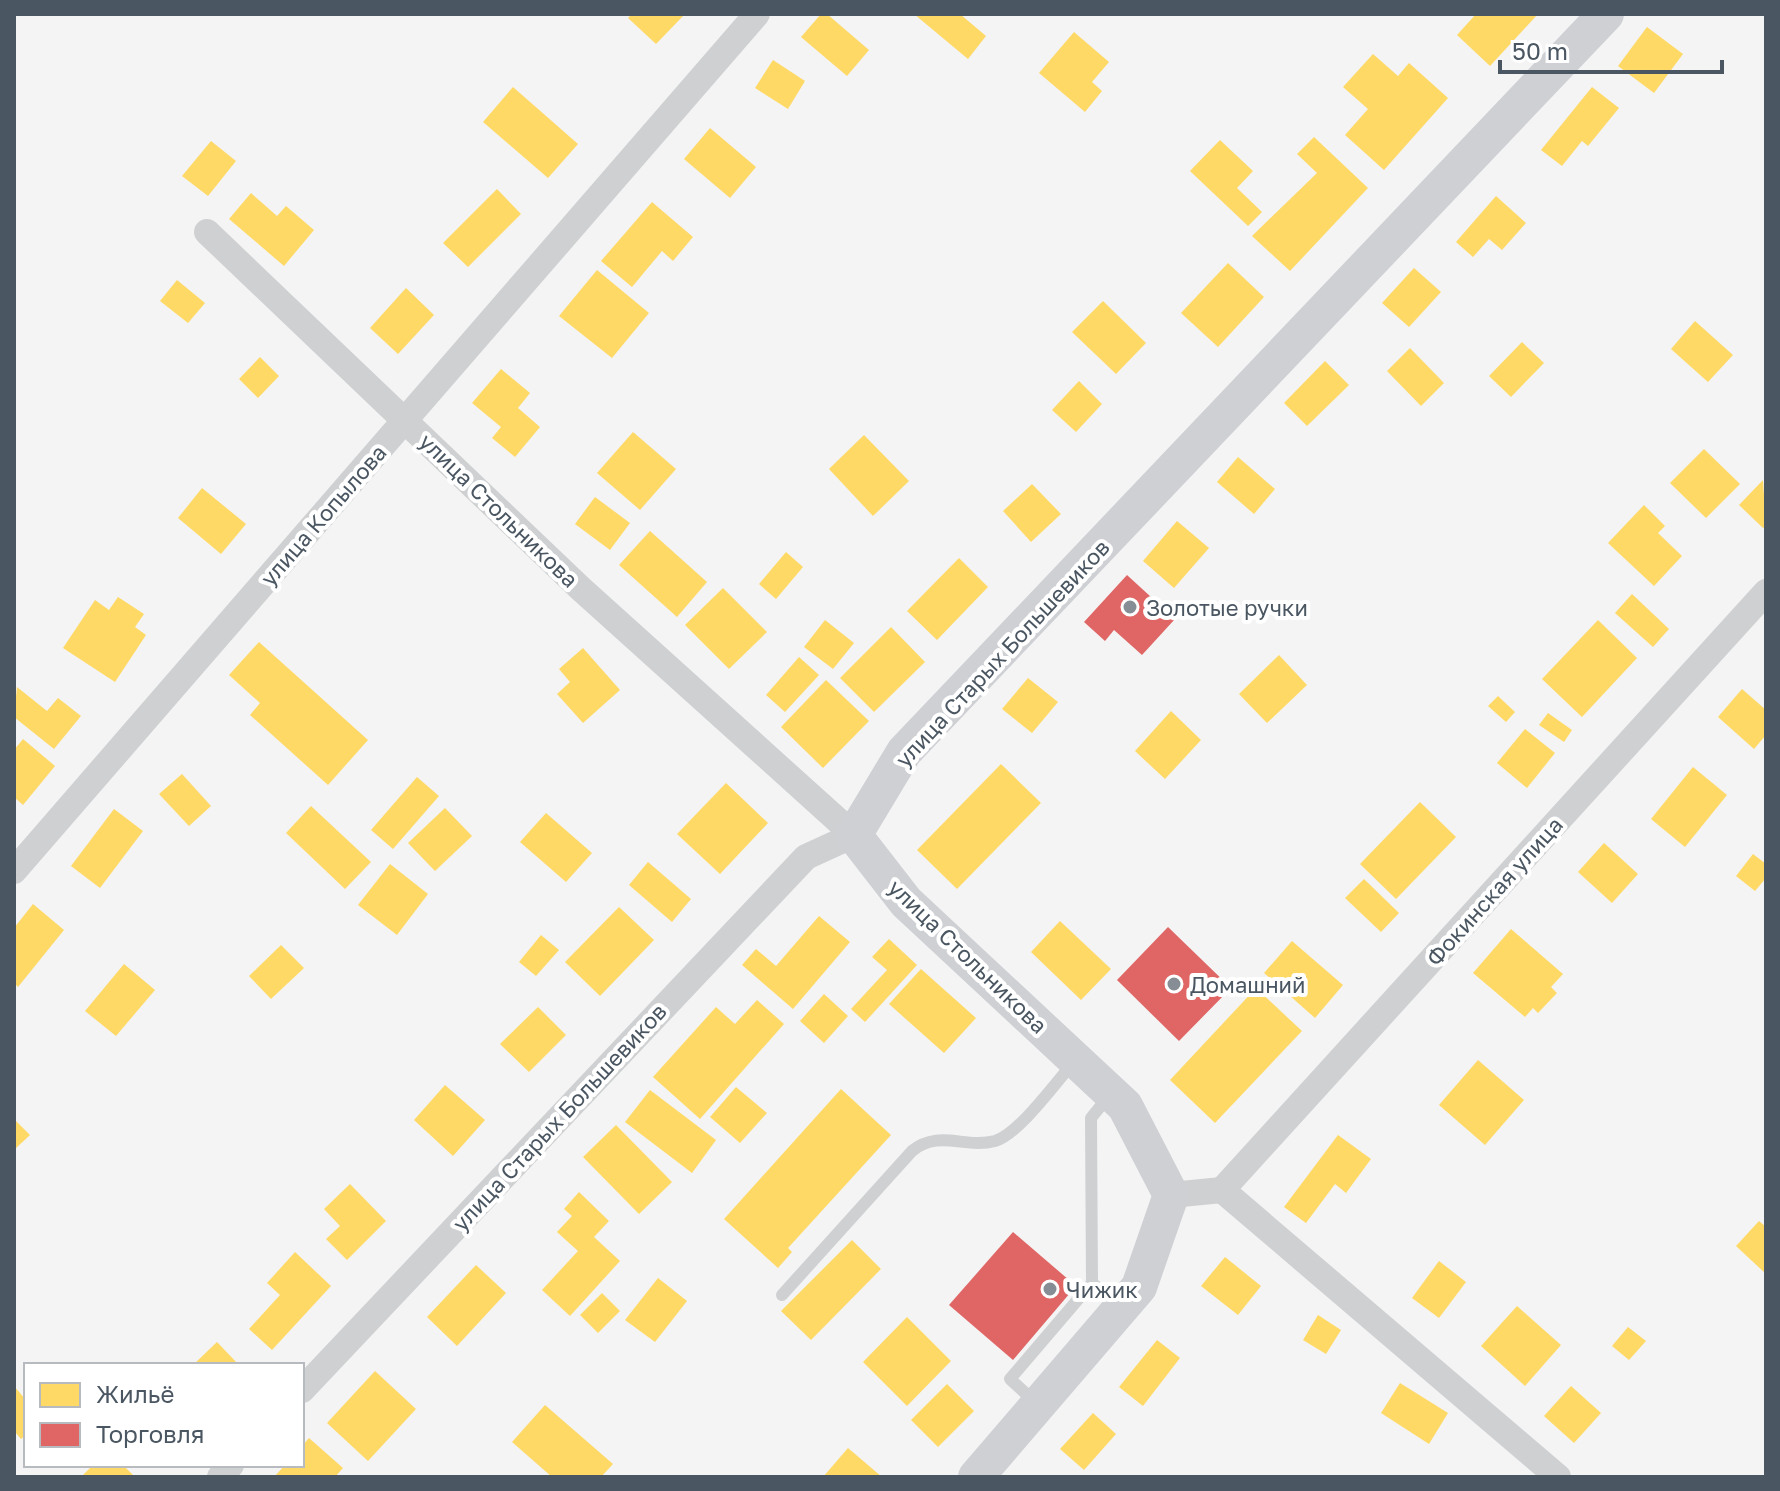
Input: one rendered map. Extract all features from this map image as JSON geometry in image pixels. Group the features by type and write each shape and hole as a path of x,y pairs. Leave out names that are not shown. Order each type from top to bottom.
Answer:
{"main road":[{"name":"улица Старых Большевиков","path":"854,835 904,752 1606,14"},
{"name":"улица Стольникова","path":"854,835 906,902 1125,1106 1171,1195"},
{"path":"976,1477 1139,1287 1171,1195"}],"street":[{"name":"улица Копылова","path":"14,871 757,14"},
{"name":"улица Стольникова","path":"207,232 580,588 854,835"},
{"name":"Фокинская улица","path":"1222,1190 1766,592"},
{"name":"улица Старых Большевиков","path":"304,1388 806,857 854,835"},
{"path":"1171,1195 1222,1190 1558,1477"}],"lane":[{"path":"782,1295 912,1151 930,1139 982,1142 1006,1136 1076,1060"},
{"path":"1038,1405 1010,1379 1092,1283 1091,1118 1111,1093"},
{"path":"1092,1283 1122,1307"}],"building: Жильё":[{"path":"632,14 685,14 656,44 628,18"},
{"path":"821,14 827,14 869,50 847,76 801,37"},
{"path":"914,14 960,14 986,36 968,59"},
{"path":"1476,14 1538,14 1490,66 1457,35"},
{"path":"1647,27 1683,54 1654,93 1618,66"},
{"path":"1074,32 1109,62 1092,82 1102,91 1085,112 1039,73"},
{"path":"1373,54 1398,76 1409,63 1448,98 1384,170 1345,135 1368,109 1343,87"},
{"path":"773,60 805,81 788,109 755,88"},
{"path":"513,87 578,144 548,178 483,122"},
{"path":"1592,87 1619,108 1588,146 1582,141 1562,166 1541,150"},
{"path":"710,128 756,167 730,198 684,159"},
{"path":"1314,137 1368,188 1290,271 1252,236 1317,173 1297,154"},
{"path":"1220,140 1253,171 1237,188 1262,212 1248,226 1190,171"},
{"path":"211,141 236,161 208,196 182,176"},
{"path":"497,189 521,214 468,267 443,243"},
{"path":"251,193 277,216 286,206 314,230 284,266 229,219"},
{"path":"1496,196 1526,223 1502,250 1489,239 1473,257 1456,242"},
{"path":"652,202 693,237 673,261 662,251 632,287 601,261"},
{"path":"1228,263 1264,297 1218,347 1181,313"},
{"path":"1414,268 1441,292 1409,327 1382,303"},
{"path":"597,270 649,313 612,358 559,316"},
{"path":"177,280 205,303 188,323 160,301"},
{"path":"406,288 434,315 398,354 370,328"},
{"path":"1103,301 1146,343 1116,374 1072,332"},
{"path":"1695,321 1733,355 1708,382 1671,349"},
{"path":"1522,342 1544,363 1511,397 1489,376"},
{"path":"1410,348 1444,383 1421,406 1387,371"},
{"path":"260,357 279,376 258,398 239,379"},
{"path":"1325,361 1349,385 1307,426 1284,403"},
{"path":"501,369 530,393 518,408 540,427 515,457 492,438 501,427 472,403"},
{"path":"1079,381 1102,404 1076,432 1052,410"},
{"path":"633,432 676,469 640,510 597,473"},
{"path":"864,435 909,481 873,516 829,469"},
{"path":"1704,449 1740,484 1706,518 1670,483"},
{"path":"1238,457 1275,489 1254,514 1217,482"},
{"path":"1763,480 1766,526 1763,528 1739,505"},
{"path":"1032,484 1061,514 1031,542 1003,511"},
{"path":"202,488 246,524 221,554 178,518"},
{"path":"595,497 630,523 610,550 575,524"},
{"path":"1644,505 1665,526 1658,533 1682,556 1654,586 1608,543"},
{"path":"1177,521 1209,548 1174,588 1143,561"},
{"path":"650,531 707,582 677,617 619,565"},
{"path":"786,552 803,567 776,599 759,584"},
{"path":"959,558 988,587 937,640 907,611"},
{"path":"723,588 767,632 729,669 685,625"},
{"path":"1632,594 1669,629 1653,647 1615,613"},
{"path":"118,597 144,614 135,627 146,635 115,682 63,648 95,600 109,610"},
{"path":"825,620 854,643 833,669 804,647"},
{"path":"1598,620 1637,658 1582,717 1542,679"},
{"path":"891,627 925,662 874,712 840,678"},
{"path":"259,642 368,740 328,785 250,715 260,703 229,675"},
{"path":"583,648 620,690 583,723 557,694 570,682 559,669"},
{"path":"1279,655 1307,685 1267,723 1239,694"},
{"path":"799,657 819,675 785,712 766,695"},
{"path":"1028,678 1058,702 1032,733 1002,709"},
{"path":"826,680 869,721 823,768 781,727"},
{"path":"17,687 47,711 58,698 81,716 54,749 14,717"},
{"path":"1742,689 1766,710 1766,735 1754,749 1718,717"},
{"path":"1498,696 1515,712 1506,722 1488,706"},
{"path":"1171,711 1201,740 1165,779 1135,751"},
{"path":"1548,713 1572,730 1564,742 1539,725"},
{"path":"1525,729 1555,753 1527,788 1497,763"},
{"path":"23,739 55,766 23,805 14,797 14,750"},
{"path":"1001,764 1041,803 957,889 917,850"},
{"path":"1693,767 1727,795 1685,847 1651,819"},
{"path":"182,774 211,806 189,826 159,794"},
{"path":"417,777 439,796 393,849 371,830"},
{"path":"726,783 768,823 720,874 677,834"},
{"path":"1420,802 1456,837 1396,899 1360,864"},
{"path":"311,806 371,862 345,889 286,833"},
{"path":"445,808 472,836 435,871 408,843"},
{"path":"114,809 143,831 100,888 71,866"},
{"path":"546,813 592,853 566,882 520,842"},
{"path":"1604,843 1638,874 1612,903 1578,872"},
{"path":"1753,854 1766,864 1766,878 1755,891 1736,876"},
{"path":"648,862 691,899 672,922 629,885"},
{"path":"390,864 428,894 397,935 358,905"},
{"path":"1364,879 1399,913 1381,932 1345,898"},
{"path":"33,904 64,930 18,987 14,983 14,928"},
{"path":"619,907 654,940 600,996 565,962"},
{"path":"819,916 850,942 793,1009 742,965 756,949 776,966"},
{"path":"1060,921 1111,969 1081,1000 1031,952"},
{"path":"1511,929 1563,974 1551,987 1557,993 1538,1013 1533,1008 1525,1017 1473,973"},
{"path":"541,935 559,950 536,976 519,962"},
{"path":"889,939 917,965 865,1022 851,1009 887,970 872,957"},
{"path":"1292,941 1343,985 1315,1018 1264,973"},
{"path":"281,945 304,968 271,999 249,976"},
{"path":"124,964 155,990 116,1036 85,1011"},
{"path":"921,969 976,1018 944,1053 889,1004"},
{"path":"1256,988 1302,1031 1215,1123 1170,1080"},
{"path":"824,994 848,1016 824,1043 800,1021"},
{"path":"757,1000 784,1024 700,1119 653,1077 716,1007 735,1024"},
{"path":"538,1007 566,1035 529,1072 500,1044"},
{"path":"1478,1060 1524,1100 1485,1145 1439,1105"},
{"path":"445,1085 485,1120 453,1156 414,1120"},
{"path":"736,1087 767,1113 740,1143 710,1117"},
{"path":"841,1089 891,1135 788,1248 792,1252 778,1268 724,1219"},
{"path":"650,1090 716,1140 692,1173 625,1122"},
{"path":"14,1119 30,1135 14,1150"},
{"path":"616,1125 672,1182 639,1214 583,1157"},
{"path":"1338,1135 1371,1159 1346,1193 1335,1184 1306,1223 1284,1207"},
{"path":"350,1184 386,1221 347,1260 326,1239 340,1226 324,1209"},
{"path":"579,1192 609,1221 594,1237 620,1261 570,1316 542,1290 578,1251 557,1232 572,1216 564,1209"},
{"path":"1759,1221 1766,1227 1766,1274 1736,1246"},
{"path":"852,1240 881,1269 811,1340 781,1311"},
{"path":"295,1252 331,1286 272,1350 249,1329 280,1295 267,1283"},
{"path":"1225,1257 1261,1286 1238,1315 1201,1286"},
{"path":"1439,1261 1466,1282 1439,1318 1412,1298"},
{"path":"476,1265 506,1293 457,1346 427,1317"},
{"path":"658,1278 687,1301 655,1342 625,1320"},
{"path":"602,1293 620,1311 598,1333 580,1315"},
{"path":"1517,1306 1561,1345 1525,1386 1481,1346"},
{"path":"1318,1315 1341,1330 1326,1354 1303,1340"},
{"path":"907,1317 951,1361 907,1406 863,1362"},
{"path":"1628,1327 1646,1341 1629,1360 1612,1346"},
{"path":"1157,1340 1180,1358 1143,1406 1119,1387"},
{"path":"217,1342 237,1363 195,1363"},
{"path":"375,1371 416,1409 368,1461 327,1423"},
{"path":"1400,1383 1448,1413 1429,1444 1381,1413"},
{"path":"947,1384 974,1411 938,1447 911,1420"},
{"path":"14,1386 24,1398 24,1437 21,1439 14,1431"},
{"path":"1571,1386 1601,1413 1574,1443 1544,1416"},
{"path":"545,1405 613,1464 601,1477 552,1477 512,1442"},
{"path":"1093,1413 1116,1434 1084,1470 1060,1449"},
{"path":"309,1438 343,1468 335,1477 274,1477 283,1467 304,1467 304,1444"},
{"path":"848,1448 882,1477 823,1477"},
{"path":"91,1467 125,1467 135,1477 81,1477"}],"building: Торговля":[{"name":"Золотые ручки","path":"1127,575 1175,619 1142,655 1114,630 1105,641 1084,622"},
{"name":"Домашний","path":"1168,927 1231,988 1179,1041 1117,980"},
{"path":"1013,1232 1076,1286 1013,1360 949,1305"}],"place":[{"name":"Золотые ручки","path":"1130,607"},
{"name":"Домашний","path":"1174,984"},
{"name":"Чижик","path":"1050,1289"}]}
